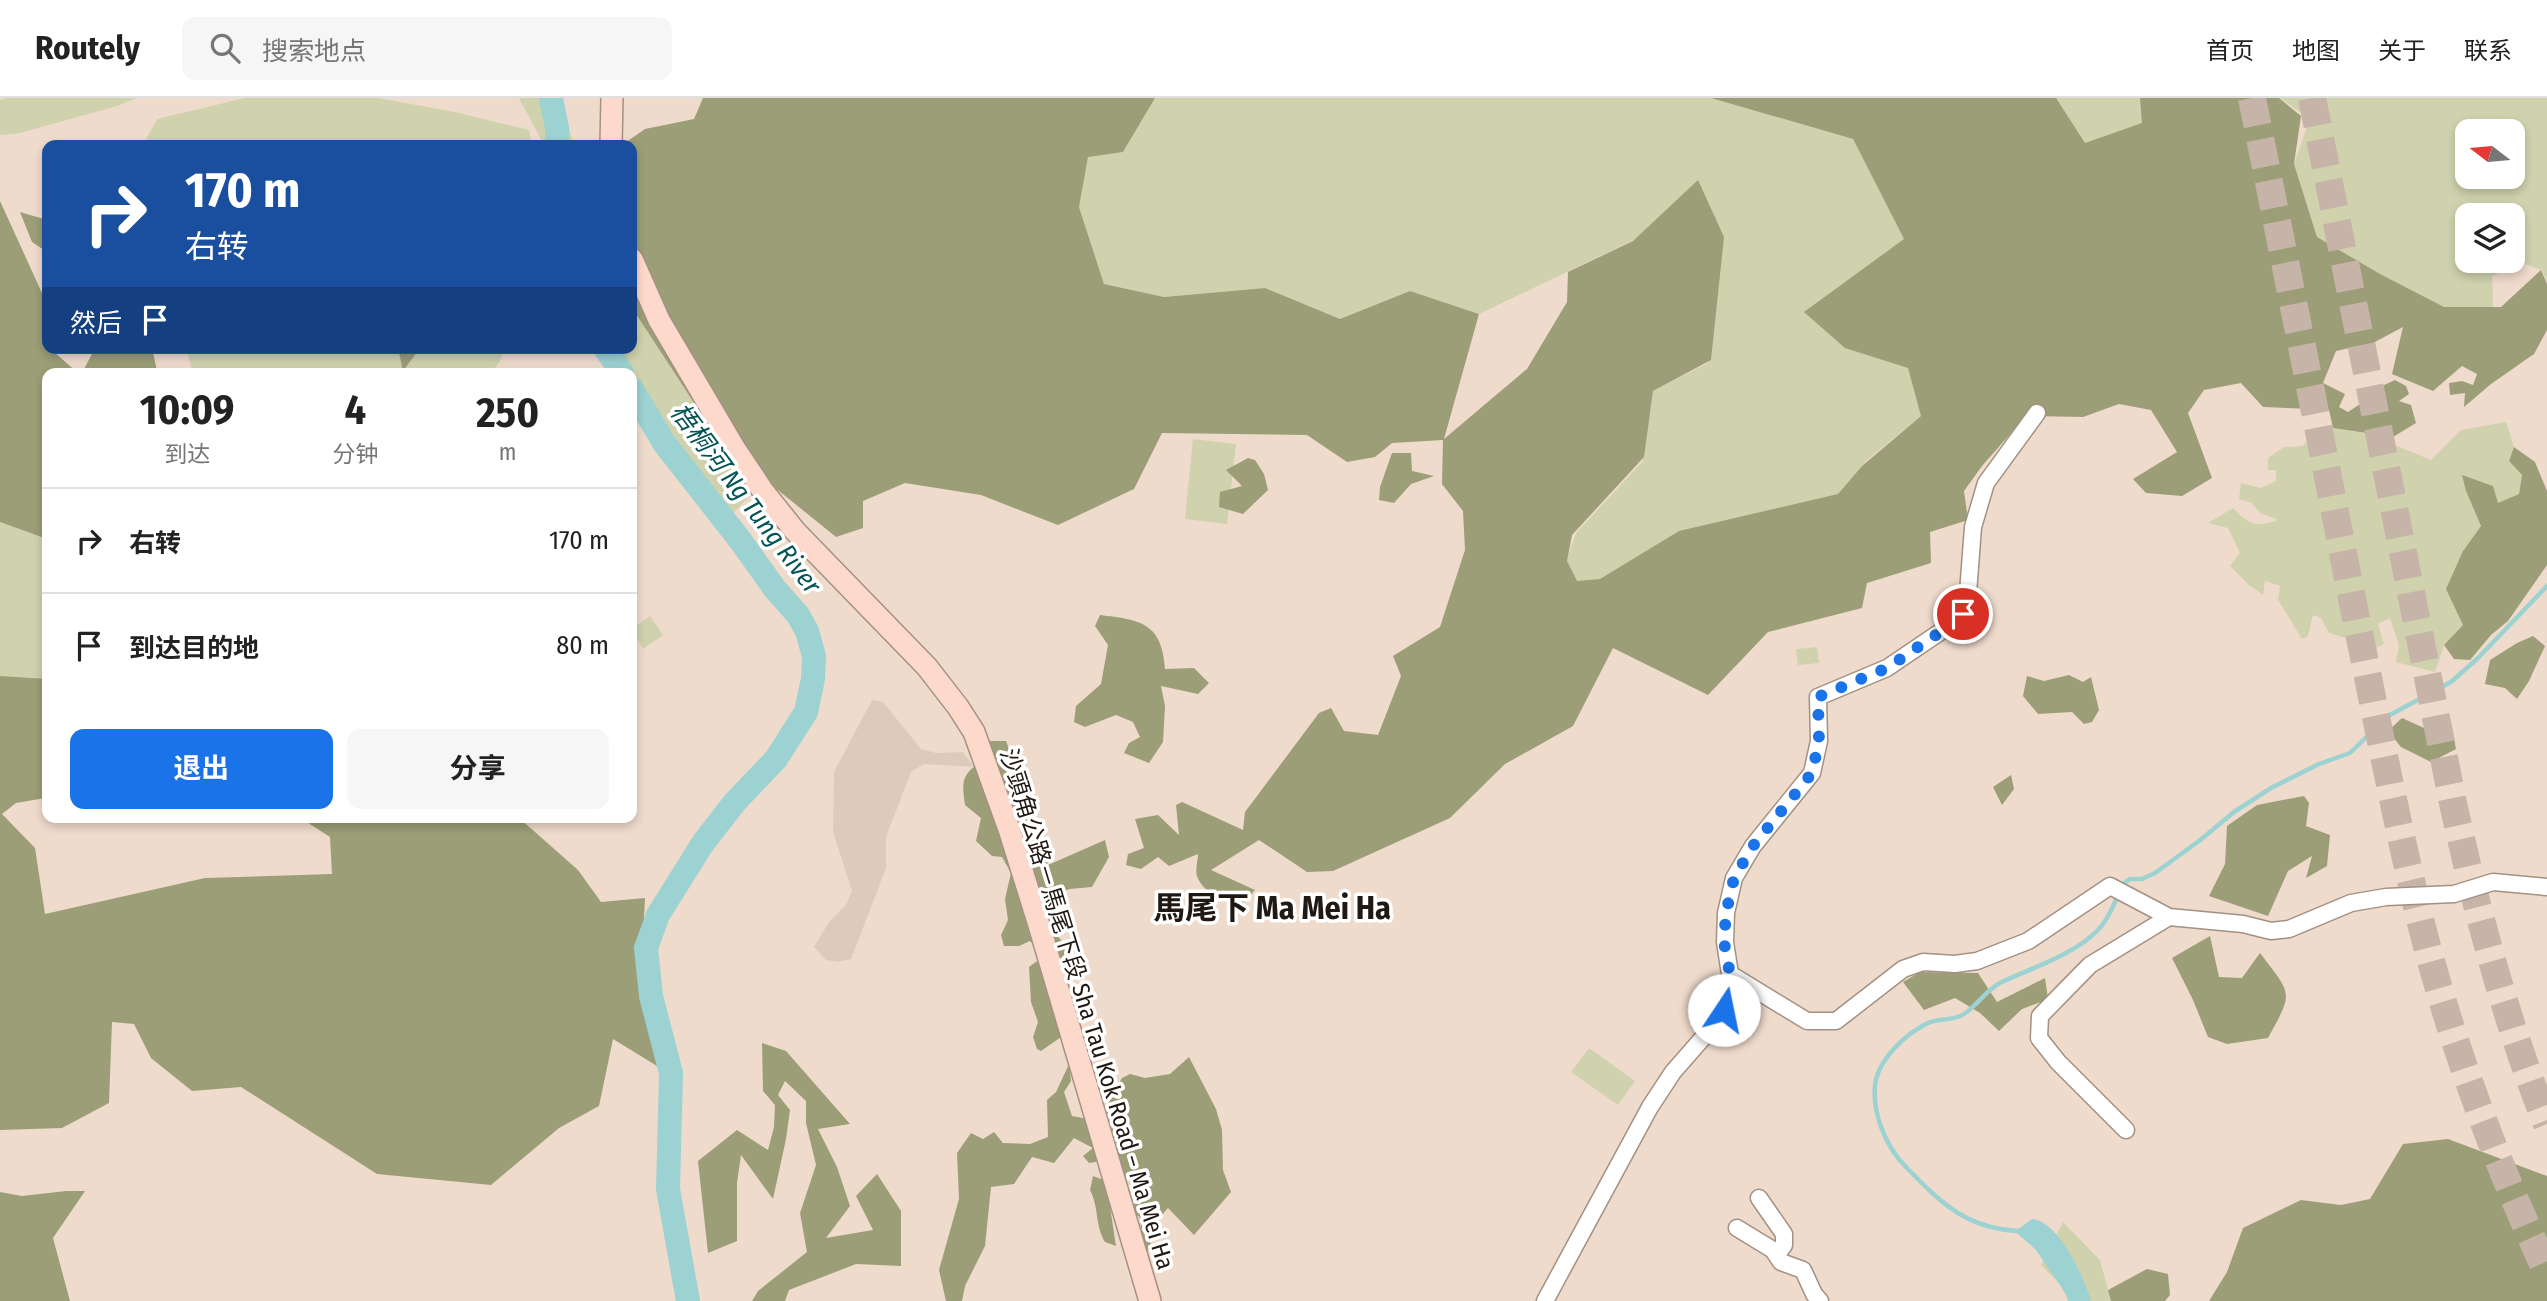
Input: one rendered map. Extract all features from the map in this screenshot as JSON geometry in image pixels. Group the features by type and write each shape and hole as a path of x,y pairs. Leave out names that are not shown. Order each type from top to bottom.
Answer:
{"main road":[{"path":"611,140 612,98"},
{"name":"沙頭角公路－馬尾下段 Sha Tau Kok Road – Ma Mei Ha","path":"637,272 665,330 763,491 795,531 927,667 974,732 1010,832 1039,925 1150,1301"}],"street":[{"path":"1545,1301 1650,1107 1673,1072 1721,1016 1730,974 1724,942 1726,913 1734,878 1753,846 1812,773 1819,741 1818,697 1887,668 1963,614 1968,593 1973,527 1986,483 2037,413"},
{"path":"1730,974 1807,1021 1836,1021 1903,970 1923,962 1955,964 1977,961 2028,941 2110,886 2162,914 2243,924 2271,931 2289,929 2351,903 2363,901 2454,894 2493,882 2547,887"},
{"path":"2126,1130 2058,1062 2039,1038 2040,1016 2090,965 2162,914"},
{"path":"1759,1198 1784,1234 1784,1245 1777,1255"},
{"path":"1737,1228 1777,1255 1781,1262 1803,1270 1820,1301"}],"shaded area":[{"path":"872,700 883,702 921,749 936,753 963,752 974,767 924,764 911,772 886,837 886,868 851,959 838,962 826,960 814,947 829,922 846,905 852,891 833,832 834,772"}],"green space":[{"path":"137,98 20,133 0,135 0,100"},
{"path":"245,98 378,98 450,111 529,130 531,140 146,140 157,119"},
{"path":"519,98 560,98 573,140 541,140"},
{"path":"703,98 1155,98 1123,152 1088,157 1079,207 1104,284 1164,297 1265,288 1340,319 1410,291 1479,314 1444,439 1527,369 1567,302 1568,272 1633,241 1698,180 1724,237 1711,360 1653,391 1644,457 1572,535 1567,561 1577,581 1600,579 1679,531 1838,494 1862,466 1921,416 1908,368 1845,348 1804,312 1904,239 1853,139 1711,98 2056,98 2085,143 2142,123 2140,98 2279,98 2301,116 2294,164 2317,237 2444,307 2501,307 2541,270 2547,284 2547,330 2534,354 2464,407 2465,393 2450,395 2449,383 2462,381 2473,385 2477,374 2462,366 2433,391 2392,374 2403,327 2373,343 2336,351 2323,383 2345,394 2339,407 2348,412 2360,404 2382,399 2382,386 2395,380 2406,386 2409,394 2399,401 2411,405 2416,423 2393,437 2333,428 2329,410 2314,405 2312,409 2263,407 2241,383 2204,390 2188,413 2212,478 2182,496 2146,493 2133,479 2177,452 2151,410 2119,404 2083,417 2026,416 1964,491 1968,520 1930,532 1931,563 1867,583 1862,608 1768,632 1708,695 1613,648 1573,726 1505,764 1450,818 1333,871 1307,872 1259,840 1211,870 1255,890 1243,903 1216,896 1200,883 1196,874 1198,854 1169,866 1158,857 1141,869 1126,865 1128,854 1144,848 1135,819 1158,815 1179,835 1176,805 1182,802 1243,830 1245,812 1319,713 1331,708 1344,731 1378,735 1401,676 1393,656 1440,627 1465,550 1463,511 1442,484 1443,440 1392,443 1375,457 1347,462 1307,435 1162,433 1134,489 1058,525 981,495 905,483 863,501 863,528 836,537 721,444 637,316 637,140 629,140 645,129 694,119"},
{"path":"1155,98 1711,98 1853,139 1904,239 1921,416 1867,460 1830,503 1599,583 1573,580 1565,565 1576,533 1643,461 1653,391 1708,363 1724,237 1638,238 1479,314 1410,291 1340,319 1265,288 1164,297 1104,284 1079,207 1088,156 1123,152"},
{"path":"2045,98 2145,98 2149,125 2084,159"},
{"path":"2280,98 2547,98 2547,282 2542,270 2525,264 2525,203 2455,203 2455,273 2500,273 2492,276 2493,307 2439,314 2317,237 2294,164 2310,119"},
{"path":"0,201 42,293 42,354 56,354 72,368 42,368 42,537 0,522"},
{"path":"20,212 42,219 42,249 32,242"},
{"path":"637,316 753,492 722,525 637,388 637,368 624,368 615,354 637,354"},
{"path":"92,354 153,354 156,368 85,368"},
{"path":"188,354 503,354 495,368 192,368"},
{"path":"399,354 416,354 405,368 402,368"},
{"path":"2506,422 2514,447 2509,461 2522,475 2519,494 2498,503 2466,491 2481,526 2463,551 2463,625 2444,645 2435,672 2396,662 2399,645 2390,618 2378,624 2384,644 2370,651 2366,635 2349,639 2329,633 2321,618 2313,615 2308,636 2302,639 2278,600 2280,586 2265,581 2263,595 2249,585 2230,566 2240,553 2228,528 2208,523 2233,508 2253,523 2264,524 2278,520 2260,513 2252,503 2239,499 2241,483 2261,488 2276,481 2276,470 2268,470 2268,458 2284,447 2302,446 2314,436 2327,436 2333,428 2368,434 2431,460 2461,430"},
{"path":"1193,439 1236,444 1227,524 1185,519"},
{"path":"2514,447 2535,462 2547,491 2547,565 2508,621 2491,635 2470,660 2454,659 2444,645 2463,625 2446,589 2463,551 2481,526 2462,475 2493,486 2498,503 2519,494 2522,475 2509,461"},
{"path":"1392,453 1411,453 1412,471 1434,476 1411,484 1394,503 1379,500 1380,487"},
{"path":"1248,458 1255,460 1264,474 1268,490 1243,514 1219,507 1220,492 1242,486 1226,470"},
{"path":"0,522 42,537 42,685 0,680"},
{"path":"1100,615 1127,619 1146,626 1159,641 1165,669 1194,668 1209,683 1198,694 1161,686 1165,706 1163,742 1149,763 1124,753 1129,743 1140,737 1133,722 1116,715 1085,727 1074,722 1076,706 1101,684 1108,645 1095,626"},
{"path":"650,616 663,635 643,649 637,638 637,625"},
{"path":"2533,636 2545,646 2529,681 2517,699 2505,688 2485,684 2490,660"},
{"path":"1817,647 1819,663 1798,665 1796,649"},
{"path":"2069,675 2083,682 2091,677 2099,710 2092,722 2084,724 2072,712 2038,714 2023,696 2027,676 2044,681"},
{"path":"0,676 42,679 42,799 16,803 2,814 35,848 45,914 205,878 332,874 330,837 308,823 525,823 578,870 601,902 645,898 643,939 662,1025 657,1066 613,1039 599,1106 559,1128 491,1185 377,1174 241,1087 192,1091 151,1058 134,1024 112,1022 109,1103 62,1128 0,1130"},
{"path":"2402,718 2424,728 2451,722 2456,749 2431,762 2401,747 2388,731"},
{"path":"981,741 1006,741 1030,804 1048,865 1105,840 1109,857 1092,887 1070,889 1047,896 1051,928 1065,945 1064,967 1043,955 1030,941 1019,946 1004,946 1001,935 1008,920 1005,899 1011,873 1002,857 992,856 976,841 981,818 965,805 964,779 974,767 974,753"},
{"path":"2011,775 2014,789 2002,805 1993,787"},
{"path":"2304,796 2309,803 2306,826 2330,835 2327,866 2306,878 2312,856 2288,871 2268,916 2209,896 2225,864 2227,826 2257,805"},
{"path":"2210,936 2219,977 2242,978 2260,953 2278,977 2286,994 2285,1002 2268,1038 2227,1044 2208,1037 2172,958"},
{"path":"1037,961 1049,990 1071,991 1084,1021 1041,1051 1037,1049 1033,1037 1038,1022 1031,1002 1029,967"},
{"path":"1920,972 1978,973 1997,1002 2045,978 2048,999 2022,1009 1999,1031 1980,1013 1955,998 1924,1010 1903,982"},
{"path":"762,1043 786,1051 850,1124 818,1129 837,1167 850,1206 826,1238 873,1230 856,1196 877,1174 901,1211 901,1266 856,1264 789,1290 785,1301 752,1301 758,1291 807,1252 800,1213 816,1165 806,1123 806,1101 785,1081 778,1095 790,1110 773,1199 741,1155 737,1183 737,1241 708,1253 698,1161 737,1130 768,1150 774,1127 775,1105 763,1091"},
{"path":"1589,1048 1635,1081 1618,1105 1571,1072"},
{"path":"1189,1057 1216,1109 1222,1130 1223,1170 1231,1192 1194,1235 1168,1208 1146,1233 1154,1251 1137,1249 1142,1232 1139,1216 1125,1213 1135,1203 1128,1177 1118,1177 1107,1187 1116,1246 1105,1242 1090,1190 1093,1176 1101,1179 1118,1171 1114,1159 1089,1163 1083,1156 1093,1148 1074,1138 1054,1163 1032,1157 1014,1184 991,1187 985,1246 965,1286 962,1301 946,1301 939,1270 959,1199 957,1153 971,1133 983,1139 994,1132 1003,1143 1030,1144 1048,1137 1047,1100 1056,1092 1069,1064 1071,1081 1064,1092 1072,1116 1098,1121 1122,1078 1130,1074 1145,1078 1170,1074"},
{"path":"2448,1139 2547,1176 2547,1301 2209,1301 2227,1272 2243,1228 2301,1200 2341,1205 2370,1199 2403,1144"},
{"path":"85,1191 53,1238 70,1301 0,1301 0,1192 22,1196"},
{"path":"2063,1222 2100,1260 2111,1301 2069,1301 2059,1283 2041,1265"},
{"path":"2147,1269 2168,1274 2170,1295 2165,1301 2111,1301 2108,1290"}],"water":[{"path":"2032,1219 2042,1222 2061,1240 2077,1266 2091,1301 2068,1301 2036,1250 2017,1233 2017,1230"}],"waterway":[{"name":"梧桐河 Ng Tung River","path":"551,98 557,140"},
{"name":"梧桐河 Ng Tung River","path":"609,354 619,368"},
{"name":"梧桐河 Ng Tung River","path":"637,397 664,443 775,589 798,615 807,631 814,656 813,679 806,712 776,759 735,802 703,843 658,915 646,948 651,996 671,1073 668,1189 688,1301"},
{"path":"2022,1231 1986,1226 1957,1212 1944,1203 1898,1158 1881,1126 1875,1102 1876,1079 1889,1055 1902,1041 1924,1025 1959,1016 2000,983 2077,947 2102,925 2123,884 2130,879 2142,879 2155,873 2234,812 2271,788 2319,764 2350,753 2388,716 2451,682 2477,659 2547,586"}],"tunnel":[{"path":"2252,98 2384,756 2421,923 2460,1057 2510,1187 2547,1272"},
{"path":"2312,98 2454,808 2494,968 2547,1124"}],"district":[{"name":"馬尾下 Ma Mei Ha","path":"1272,908"}],"route":[{"path":"1724,1010 1730,974 1724,942 1726,913 1734,878 1753,846 1812,773 1819,741 1818,697 1887,668 1963,614"}]}
